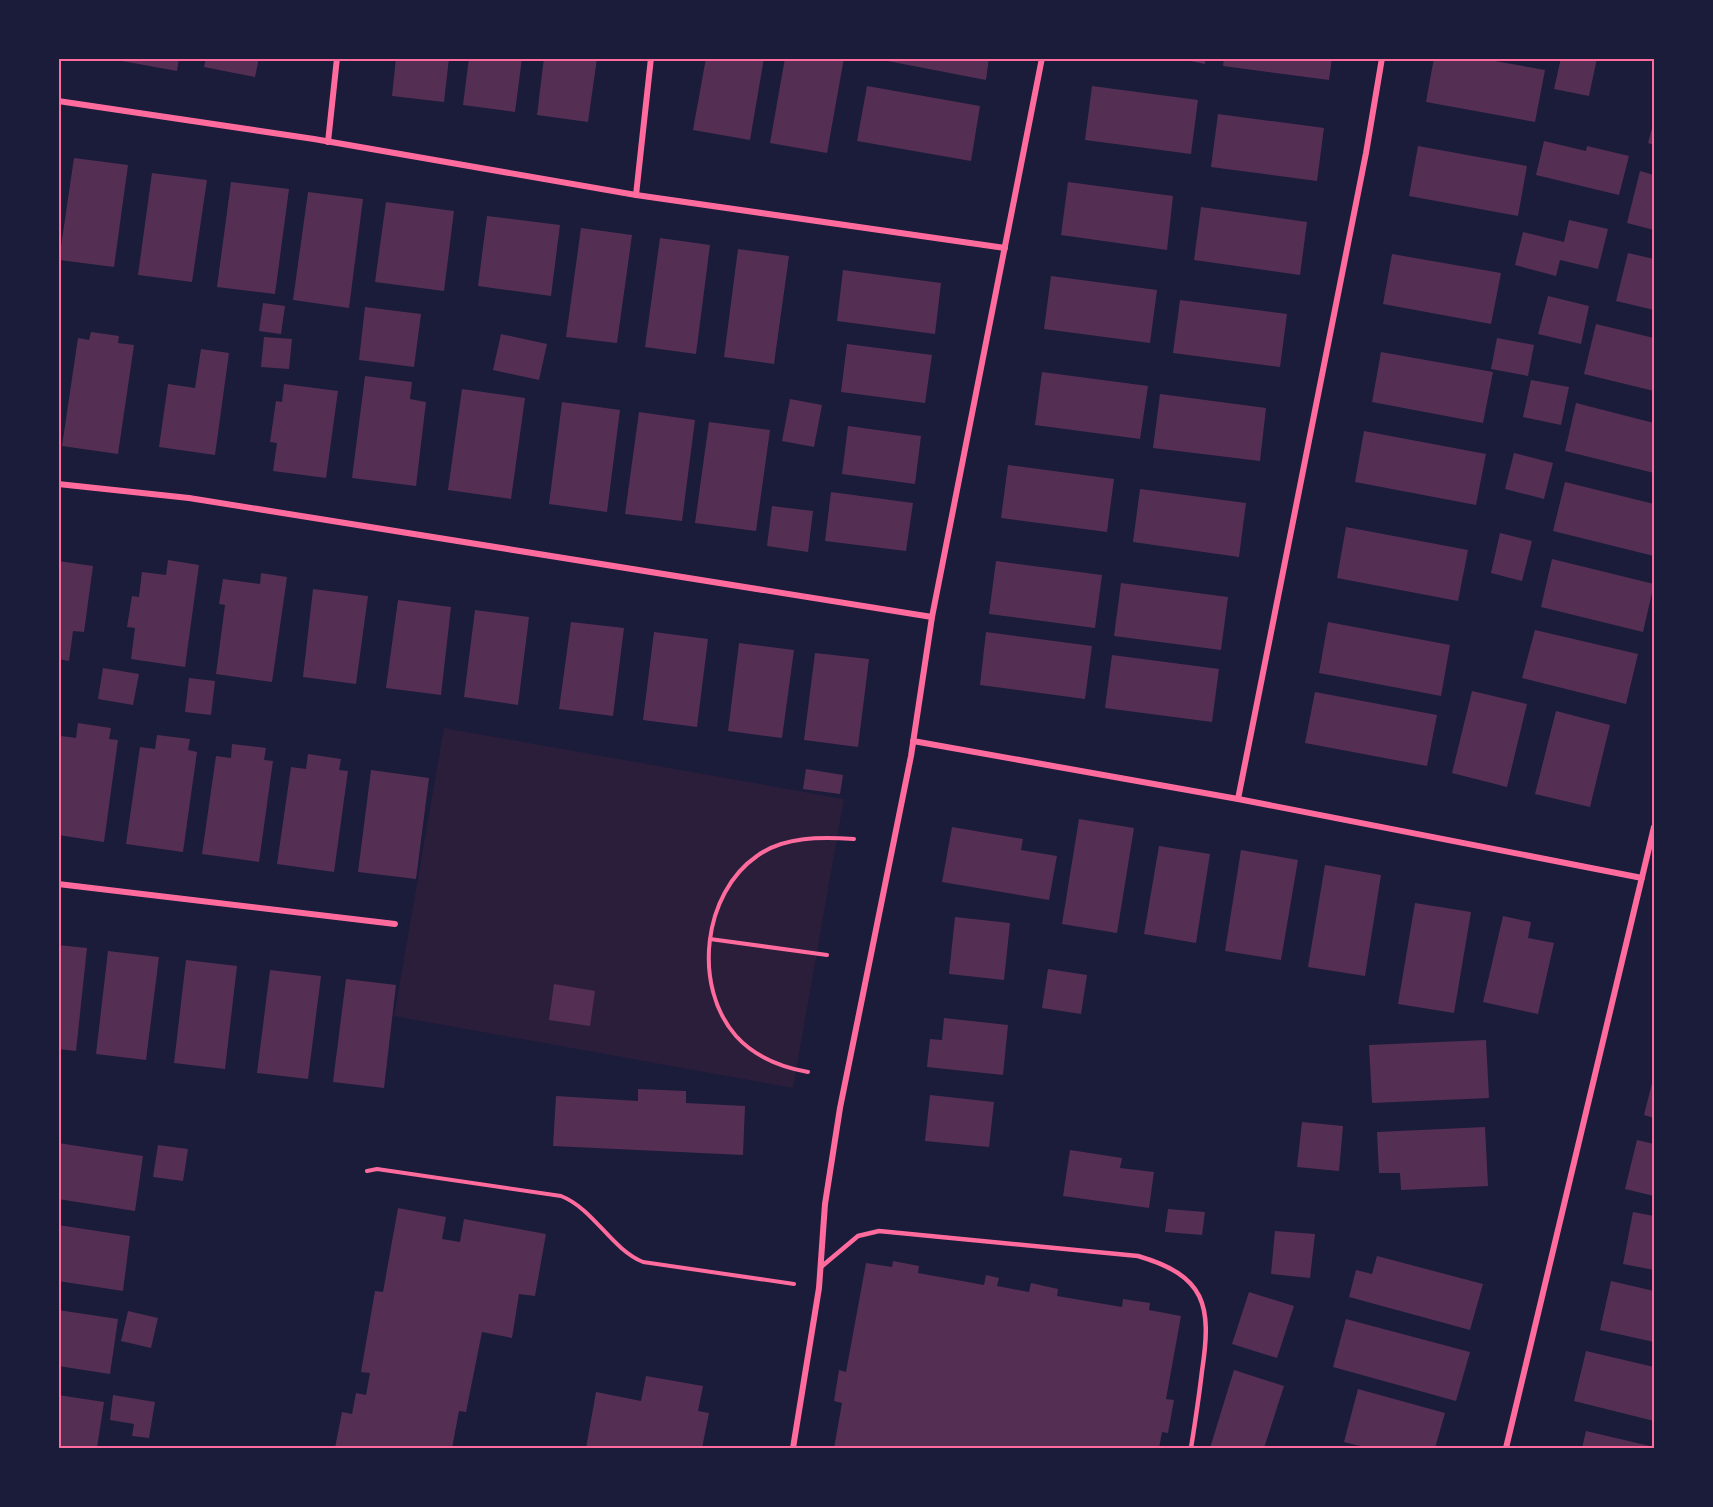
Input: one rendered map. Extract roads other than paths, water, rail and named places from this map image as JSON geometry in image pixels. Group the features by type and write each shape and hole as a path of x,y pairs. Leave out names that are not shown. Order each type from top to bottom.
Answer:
{"street":[{"path":"328,142 337,58"},
{"path":"636,195 651,58"},
{"path":"793,1449 819,1288 825,1204 840,1108 913,741 932,617 1042,58"},
{"path":"1238,798 1364,165 1382,58"},
{"path":"58,101 328,142 636,195 1005,248"},
{"path":"58,484 189,498 932,617"},
{"path":"913,741 1238,798 1642,878"},
{"path":"1506,1449 1654,827"},
{"path":"58,884 395,924"}],"lane":[{"path":"821,1267 858,1236 879,1231 1138,1256 1165,1264 1187,1280 1204,1304 1208,1331 1191,1449"}]}
